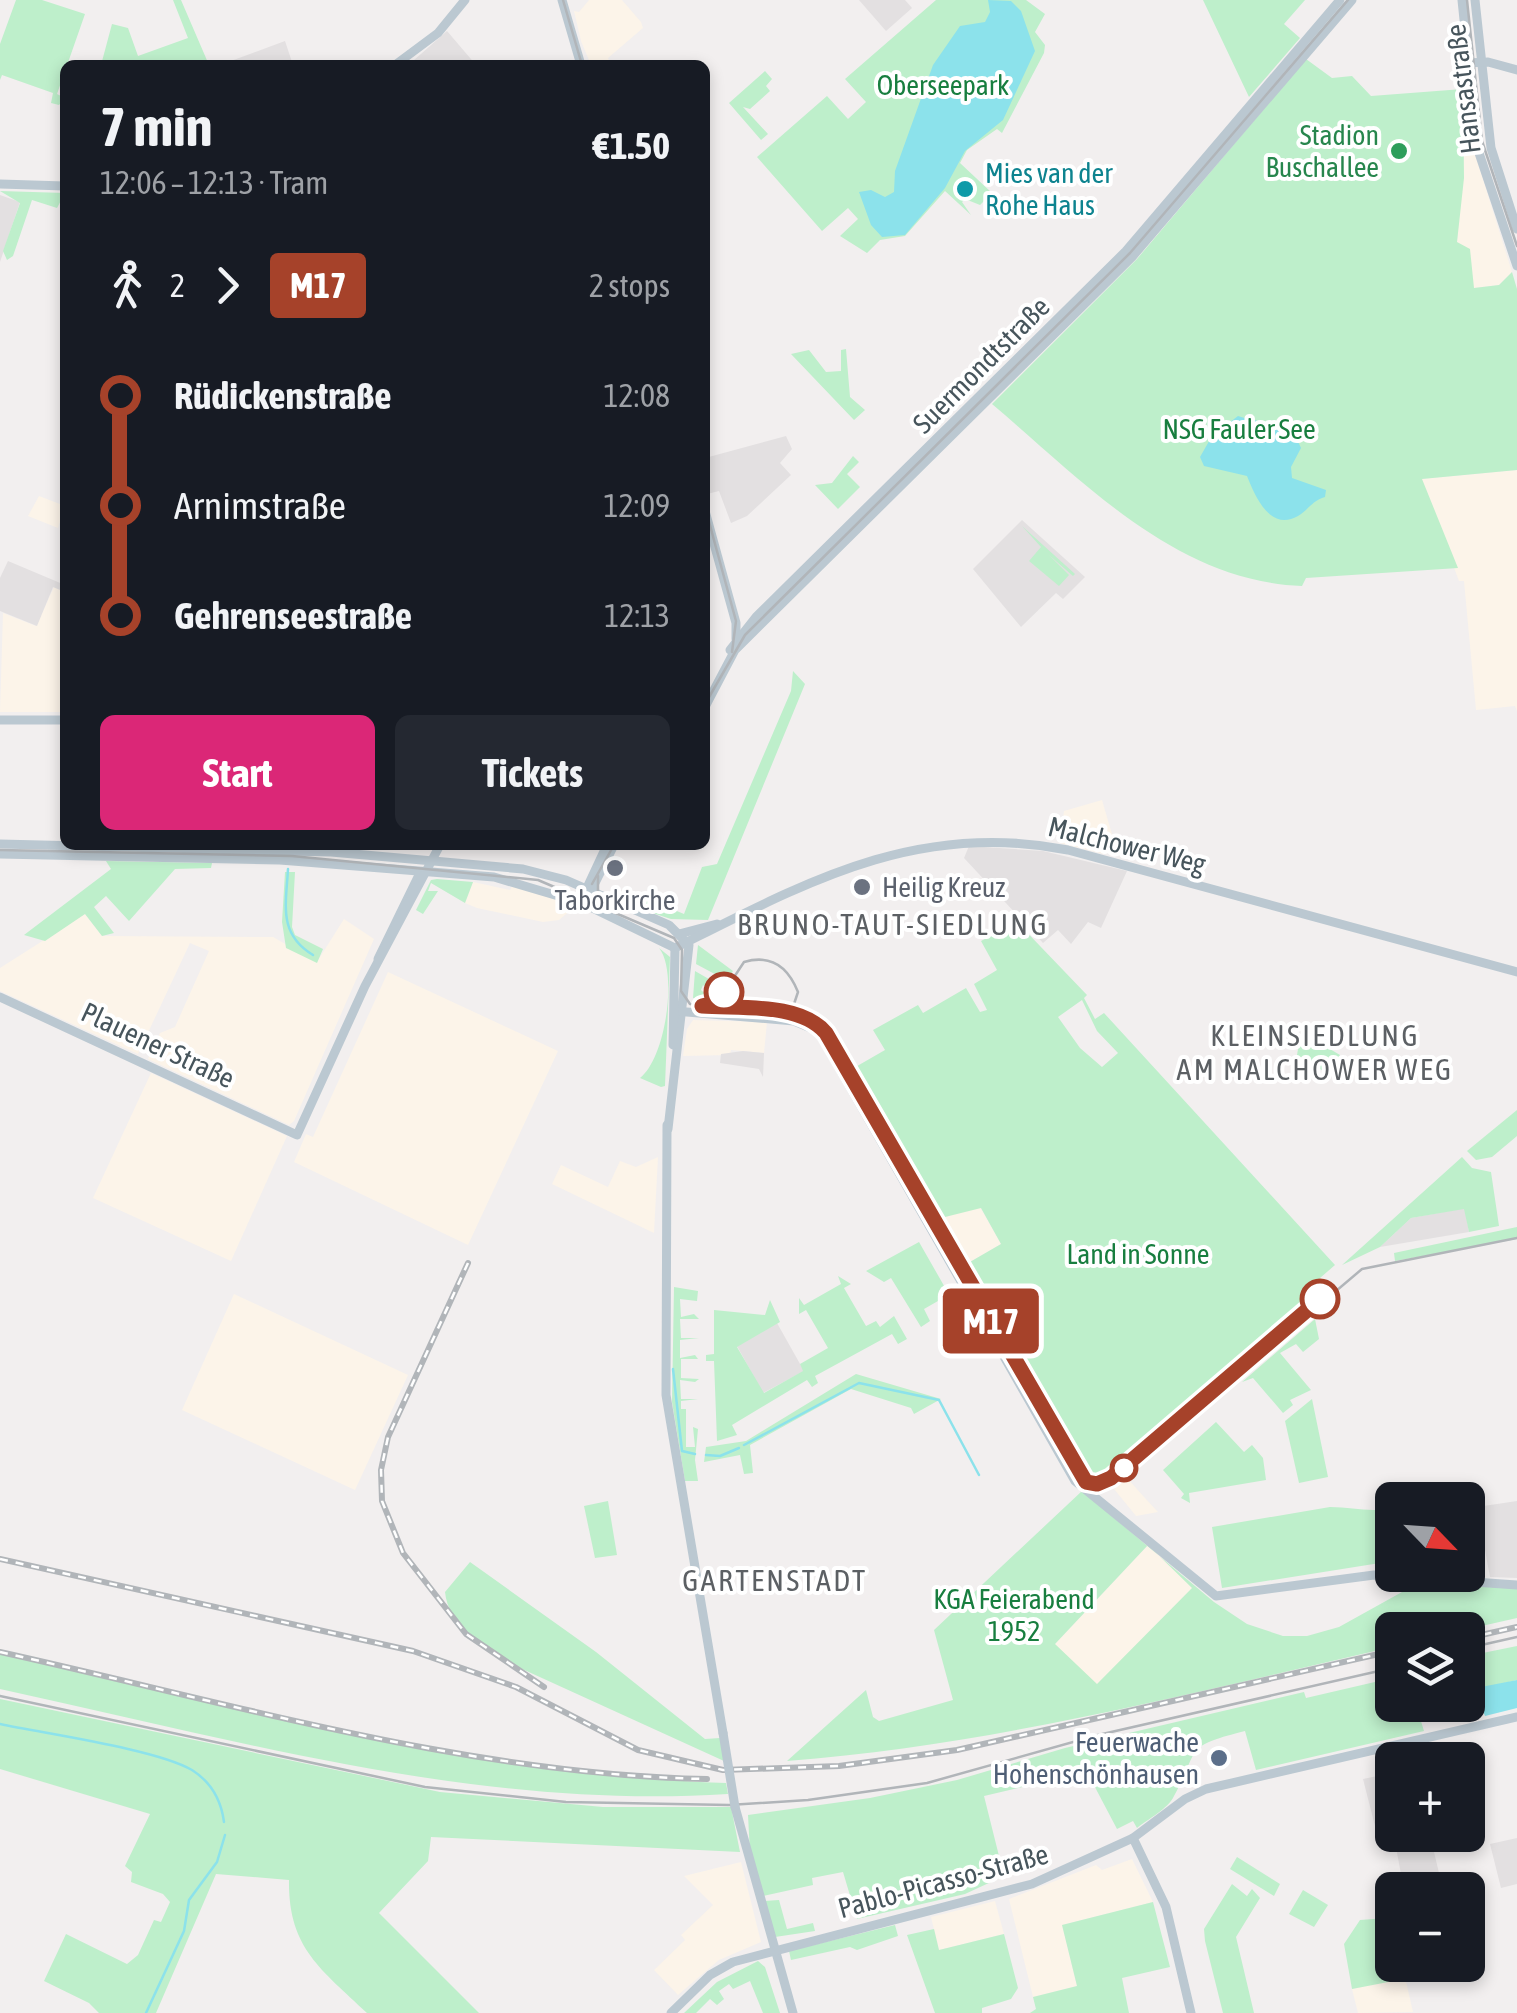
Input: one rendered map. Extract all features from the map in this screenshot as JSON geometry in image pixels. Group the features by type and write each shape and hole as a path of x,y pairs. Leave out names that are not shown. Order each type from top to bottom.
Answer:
{"main road":[{"path":"402,60 438,33 465,0"},
{"path":"562,0 579,60"},
{"path":"1237,125 1340,0"},
{"path":"1237,125 1352,0"},
{"name":"Hansastraße","path":"1462,0 1466,63 1480,161 1517,266"},
{"name":"Hansastraße","path":"1475,0 1490,148 1517,229"},
{"path":"1466,63 1481,62 1517,70"},
{"name":"Suermondtstraße","path":"710,694 746,626 1126,251 1237,125"},
{"path":"0,184 60,186"},
{"path":"710,528 746,626"},
{"path":"0,720 60,720"},
{"name":"Malchower Weg","path":"672,946 833,872 874,858 934,845 1009,842 1080,853 1517,972"},
{"path":"0,844 60,847"},
{"path":"0,854 203,850"},
{"path":"279,850 426,866 506,880 582,902 672,946 680,1011"},
{"path":"426,866 434,850"},
{"path":"582,902 608,850"},
{"path":"426,866 523,869 589,889 685,937 668,1130 666,1395 735,1808 772,1948 794,2013"},
{"name":"Plauener Straße","path":"0,997 297,1134 378,962 384,940 426,866"},
{"path":"680,1011 794,1021 818,1032 1079,1486 1216,1596 1374,1575 1517,1585"},
{"name":"Pablo-Picasso-Straße","path":"671,2013 718,1970 772,1948 1032,1884 1133,1838 1185,1799 1206,1789 1517,1717"},
{"path":"1133,1838 1166,1906 1190,2013"}],"shaded area":[{"path":"589,0 622,0 643,28 609,60 589,60 574,11 579,12"},
{"path":"859,0 905,0 912,8 886,31"},
{"path":"447,31 472,60 414,60"},
{"path":"285,41 291,60 234,60"},
{"path":"1466,125 1512,272 1499,285 1474,288 1457,243"},
{"path":"0,195 20,202 0,262"},
{"path":"786,436 792,449 780,463 791,475 747,516 731,523 719,491 710,493 710,457"},
{"path":"1517,470 1517,711 1515,706 1476,710 1464,581 1459,581 1421,479"},
{"path":"39,496 60,504 58,528 28,516"},
{"path":"1022,520 1085,577 1063,599 1056,593 1021,627 973,569"},
{"path":"8,561 60,583 60,590 53,587 37,626 0,611 0,578"},
{"path":"54,587 60,590 60,712 0,712 3,613 36,626"},
{"path":"1102,800 1116,848 1104,854 1060,843 1064,811"},
{"path":"969,846 1043,851 1127,871 1101,928 1088,922 1071,944 1058,930 1043,943 964,858"},
{"path":"473,882 510,890 512,886 564,902 572,909 559,920 543,922 477,908 465,903"},
{"path":"85,914 102,936 273,937 317,962 344,919 374,939 294,1121 289,1125 148,1059 160,1033 175,1027 209,951 190,943 138,1054 0,991 0,968"},
{"path":"388,972 558,1051 468,1245 294,1162 306,1134 313,1137"},
{"path":"693,1020 767,1022 764,1053 731,1050 730,1055 683,1056 687,1029"},
{"path":"764,1053 763,1077 759,1069 720,1063 721,1054"},
{"path":"151,1073 287,1136 231,1261 93,1198"},
{"path":"658,1157 654,1233 552,1184 561,1165 608,1187 620,1161 636,1167"},
{"path":"980,1207 1001,1244 963,1266 937,1219"},
{"path":"1465,1208 1469,1232 1380,1247 1411,1218"},
{"path":"234,1294 408,1375 355,1490 182,1410"},
{"path":"777,1323 804,1371 763,1393 737,1346"},
{"path":"1127,1478 1158,1512 1136,1516 1114,1489"},
{"path":"1517,1501 1517,1578 1490,1577 1485,1550 1485,1506"},
{"path":"1148,1545 1193,1588 1097,1685 1054,1645"},
{"path":"1375,1777 1375,1826 1363,1779"},
{"path":"1517,1838 1517,1884 1501,1888 1490,1844"},
{"path":"1397,1852 1434,1852 1439,1872 1401,1872"},
{"path":"1132,1859 1153,1902 1062,1925 1077,1986 1033,1997 1009,1899 1096,1865 1102,1870"},
{"path":"741,1862 761,1942 719,1960 678,1995 654,1970 685,1940 681,1935 713,1905 684,1876"},
{"path":"995,1901 1004,1934 939,1950 931,1917"},
{"path":"1406,1982 1413,2012 1358,2013 1352,1989"}],"green space":[{"path":"16,0 42,0 85,14 69,60 60,60 59,105 51,103 53,93 2,75 0,80 0,44"},
{"path":"173,0 181,0 207,60 102,60 112,24 128,28 138,56 188,38"},
{"name":"Oberseepark","path":"936,0 1026,0 1045,14 1035,32 1045,45 1044,53 1002,133 997,129 967,150 960,163 992,193 980,205 965,199 962,202 971,215 945,191 905,236 880,240 867,253 840,236 858,219 848,208 822,231 757,157 827,96 848,119 866,102 845,79"},
{"path":"1203,0 1305,0 1284,24 1300,38 1249,97"},
{"name":"NSG Fauler See","path":"1306,59 1332,78 1352,76 1371,96 1463,89 1464,178 1457,242 1470,249 1474,288 1499,285 1512,272 1517,289 1517,470 1422,479 1458,568 1306,578 1302,586 1256,580 1213,566 1172,547 1134,522 992,404 1137,259"},
{"path":"765,71 772,79 766,86 770,91 750,109 743,107 768,134 761,140 729,103"},
{"path":"0,191 60,193 57,208 32,200 13,256 7,260 3,251 20,203"},
{"path":"846,349 850,397 865,410 854,420 791,354 809,350 826,372 841,371 841,350"},
{"path":"853,456 859,462 847,474 860,487 838,509 815,485 832,483"},
{"path":"1022,526 1075,574 1049,555 1069,575 1059,586 1029,561 1041,547"},
{"path":"793,671 805,684 708,920 671,919 643,910 648,899 684,914 702,867 717,864 791,691"},
{"path":"106,861 212,863 211,868 175,869 129,921 106,896 94,907 114,933 102,936 85,914 45,941 24,935 111,869"},
{"path":"285,872 295,872 292,927 295,935 323,949 317,963 286,948 282,922"},
{"path":"431,880 473,882 465,903 431,883 428,891 438,891 423,914 416,910"},
{"name":"Land in Sonne","path":"1017,922 1087,995 1084,998 1095,1019 1104,1013 1335,1265 1305,1291 1308,1307 1101,1483 1083,1476 963,1266 1001,1244 981,1208 937,1219 852,1069 885,1050 873,1030 918,1005 923,1013 966,988 980,1012 987,1010 974,984 997,970 981,941","holes":["1082,1000 1097,1031 1118,1053 1102,1067 1080,1048 1058,1017"]},
{"path":"698,945 733,971 716,997 703,985 701,990 712,1000 693,998 695,971 714,982 724,979 696,964"},
{"path":"659,948 670,957 665,1086 661,1087 640,1078 657,1052 666,1014 668,975"},
{"path":"1308,1036 1340,1055 1334,1071 1325,1072 1297,1055 1300,1038"},
{"path":"1517,1110 1517,1136 1492,1157 1476,1160 1467,1151"},
{"path":"1462,1157 1472,1168 1491,1172 1499,1226 1469,1232 1464,1209 1411,1218 1380,1247 1342,1265"},
{"path":"1517,1227 1517,1239 1395,1261 1394,1253"},
{"path":"919,1242 947,1291 956,1287 961,1296 954,1300 957,1307 949,1312 938,1301 924,1309 930,1321 921,1327 891,1278 884,1282 866,1271"},
{"path":"838,1276 851,1284 844,1288 866,1326 876,1321 880,1327 894,1316 907,1339 898,1344 892,1334 815,1376 818,1383 812,1387 807,1380 732,1425 737,1435 717,1441 714,1361 706,1361 706,1355 714,1354 714,1310 765,1315 770,1300 780,1322 737,1347 764,1393 803,1371 800,1364 828,1348 806,1310 799,1314 799,1298 804,1305 841,1284"},
{"path":"674,1287 698,1291 697,1301 680,1299 681,1317 694,1314 699,1319 680,1319 681,1338 699,1338 680,1340 680,1358 695,1355 698,1359 681,1359 681,1378 699,1379 680,1380 681,1399 698,1399 681,1401 681,1409 686,1409 686,1447 695,1447 693,1427 698,1429 698,1481 685,1481 672,1402"},
{"path":"1315,1319 1319,1339 1303,1352 1296,1344 1280,1353 1311,1390 1290,1400 1293,1405 1283,1413 1253,1378 1242,1382"},
{"path":"856,1374 941,1399 914,1414 911,1408 851,1389 750,1445 753,1473 744,1474 740,1455 704,1462 706,1447 746,1441"},
{"path":"1312,1399 1328,1477 1299,1483 1285,1421"},
{"path":"1216,1422 1244,1452 1252,1445 1263,1458 1266,1480 1189,1493 1190,1503 1181,1498 1184,1494 1163,1470"},
{"name":"KGA Feierabend 1952","path":"1082,1491 1147,1546 1055,1644 1097,1684 1192,1588 1159,1556 1247,1624 1283,1636 1307,1636 1339,1627 1402,1592 1485,1592 1485,1585 1517,1587 1517,1618 1485,1625 1485,1612 1375,1612 1375,1651 1016,1730 787,1761 866,1690 873,1717 879,1721 953,1700 934,1630"},
{"path":"608,1501 617,1555 595,1558 584,1506"},
{"path":"1330,1507 1375,1509 1375,1564 1222,1588 1212,1527"},
{"path":"470,1562 596,1652 705,1739 720,1738 724,1761 509,1663 478,1642 453,1615 445,1592"},
{"path":"1517,1646 1517,1680 1485,1688 1485,1653"},
{"path":"0,1654 360,1736 542,1767 726,1783 728,1794 635,1796 543,1792 361,1767 0,1689"},
{"path":"1375,1682 1375,1722 1421,1722 1424,1731 1256,1770 1245,1731 1211,1741 1196,1751 1171,1801 1137,1828 1133,1821 1117,1829 1087,1772 984,1796 1004,1876 965,1894 857,1919 843,1872 812,1878 813,1885 763,1896 750,1853 748,1815 870,1798 957,1780 1065,1748 1304,1692 1306,1698"},
{"path":"0,1699 440,1792 603,1807 731,1807 740,1852 431,1837 428,1861 379,1913 479,2013 367,2013 310,1956 294,1923 289,1880 216,1874 156,2013 99,2013 89,2003 44,1981 66,1934 127,1964 138,1955 154,1920 161,1922 170,1902 163,1894 131,1882 132,1872 125,1866 150,1814 0,1769"},
{"path":"1237,1857 1280,1884 1274,1896 1230,1869"},
{"path":"1232,1884 1247,1896 1252,1889 1260,1898 1236,1937 1254,2013 1223,2013 1205,1941 1204,1929"},
{"path":"1303,1890 1328,1905 1314,1927 1289,1914"},
{"path":"779,1900 787,1929 813,1923 815,1931 775,1937 764,1901"},
{"path":"1153,1902 1170,1967 1122,1978 1129,2013 1030,2013 1036,2009 1033,1997 1077,1986 1062,1925"},
{"path":"1375,1919 1375,1982 1388,1982 1352,1989 1344,1944 1360,1920"},
{"path":"895,1925 898,1936 857,1950 850,1947 791,1960 789,1951"},
{"path":"934,1929 939,1950 1004,1934 1018,1988 1011,1999 982,2008 982,2013 935,2013 907,1935"},
{"path":"758,1961 765,1967 780,2013 763,2013 750,1981 733,1989 729,1984 719,1991 724,1999 717,2005 710,1999 696,2013 684,2013 717,1982"}],"water":[{"path":"988,0 1011,1 1021,11 1035,51 1003,120 965,151 945,188 905,235 882,237 871,225 859,192 871,190 885,197 894,192 895,171 933,65 960,26 985,22 990,12"},
{"path":"1238,416 1290,433 1301,448 1291,467 1292,478 1326,490 1325,497 1298,516 1279,519 1265,510 1247,476 1204,466 1200,457 1212,436"},
{"path":"1517,1680 1517,1708 1485,1716 1485,1686"}],"waterway":[{"path":"288,869 289,928 313,955"},
{"path":"673,1369 682,1451 695,1454"},
{"path":"744,1445 859,1383 939,1400 979,1475"},
{"path":"706,1455 720,1456 739,1448"},
{"path":"0,1724 175,1762 192,1770 210,1786 224,1822"},
{"path":"146,2013 184,1931 189,1900 217,1862 225,1835"}],"tram line":[{"path":"563,0 581,60"},
{"path":"710,695 745,635 1130,253 1348,0"},
{"path":"1467,0 1482,141 1517,246"},
{"path":"710,525 736,621 732,652"},
{"path":"0,850 292,856 538,880 674,938 682,950 681,991 690,1004 798,1016 824,1033 1073,1470 1090,1486 1113,1480 1362,1269 1517,1238"},
{"path":"592,884 611,850"},
{"path":"598,876 598,895 613,907"},
{"path":"702,1005 719,1000 744,962 762,960 784,969 798,992 793,1007 777,1014"},
{"name":"M17","path":"724,992 714,1003 702,1006 796,1014 814,1020 826,1033 1075,1469 1086,1482 1107,1482 1320,1299"},
{"path":"1485,1644 1517,1637"},
{"path":"0,1696 425,1787 566,1802 729,1805 808,1800 927,1783 1098,1735 1375,1672"}],"railway":[{"path":"468,1263 388,1437 381,1470 382,1501 403,1553 466,1634 544,1687"},
{"path":"0,1559 413,1651 516,1687 638,1750 723,1770 839,1766 957,1750 1375,1655"},
{"path":"1485,1634 1517,1627"},
{"path":"0,1652 441,1751 530,1765 707,1779"}],"place":[{"name":"Stadion Buschallee","path":"1399,151"},
{"name":"Mies van der Rohe Haus","path":"965,189"},
{"name":"Taborkirche","path":"615,868"},
{"name":"Heilig Kreuz","path":"862,887"},
{"name":"Feuerwache Hohenschönhausen","path":"1219,1758"}],"district":[{"name":"BRUNO-TAUT-SIEDLUNG","path":"893,924"},
{"name":"KLEINSIEDLUNG AM MALCHOWER WEG","path":"1315,1052"},
{"name":"GARTENSTADT","path":"775,1580"}]}
